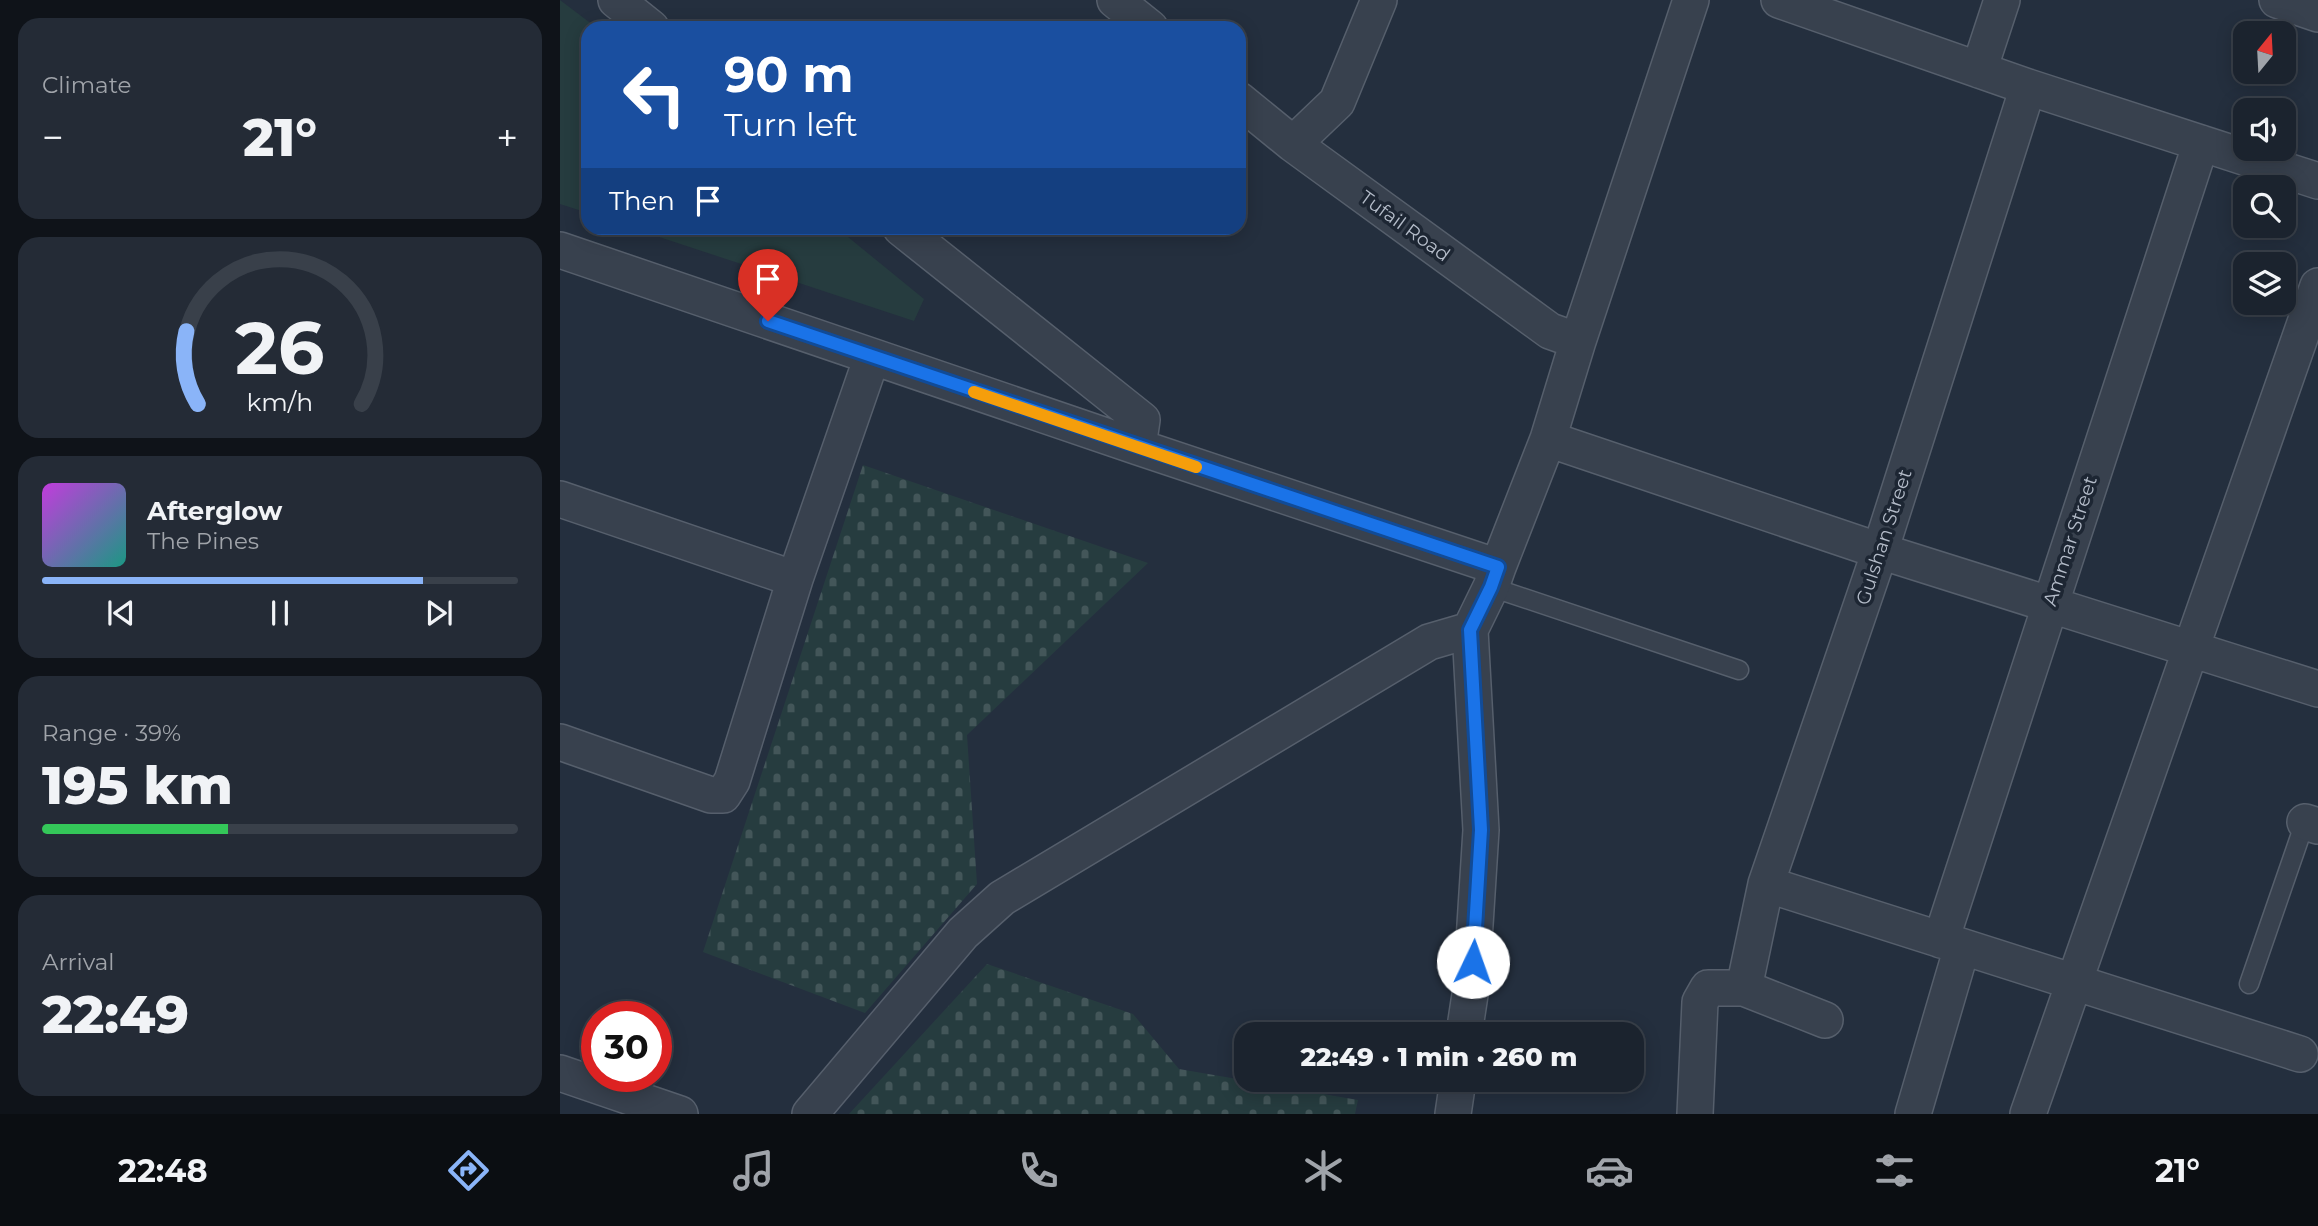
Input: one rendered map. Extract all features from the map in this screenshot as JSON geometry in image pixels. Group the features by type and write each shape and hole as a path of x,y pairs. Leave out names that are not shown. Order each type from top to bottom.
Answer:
{"street":[{"path":"616,0 642,21"},
{"path":"1115,0 1141,21"},
{"path":"1293,144 1337,102 1379,0"},
{"path":"1466,1022 1471,988 1481,830 1470,630 1494,577 1548,439 1692,0"},
{"path":"1779,0 2028,87 2318,181"},
{"path":"1979,70 2002,0"},
{"path":"2277,0 2318,14"},
{"name":"Gulshan Street","path":"1744,988 1766,884 1880,551 2028,87"},
{"name":"Tufail Road","path":"1246,106 1293,144 1550,331 1578,341"},
{"name":"Ammar Street","path":"1913,1114 1951,943 2050,604 2201,143"},
{"path":"910,235 1142,420 1138,447"},
{"path":"560,250 1138,447 1494,577"},
{"path":"2028,1114 2318,286"},
{"path":"560,742 711,795 723,795 733,781 795,579 872,357"},
{"path":"1548,439 1880,551 2318,689"},
{"path":"560,499 795,579"},
{"path":"810,1114 962,933 1002,898 1429,642 1470,630"},
{"path":"1766,884 2300,1054"},
{"path":"1695,1114 1700,1002 1708,988 1744,988 1825,1020"},
{"path":"560,1073 680,1114"},
{"path":"1453,1114 1456,1092"}],"lane":[{"path":"1494,577 1739,670"},
{"path":"2249,984 2311,824"}],"green space":[{"path":"560,0 588,21 581,21 581,211 560,204"},
{"path":"653,235 846,235 924,299 914,321"},
{"path":"863,465 1148,563 967,735 977,884 865,1013 703,952"},
{"path":"987,964 1133,1014 1179,1069 1234,1079 1234,1092 1312,1092 1358,1100 1355,1114 849,1114"}],"slow traffic":[{"path":"974,392 1196,467"}],"route":[{"path":"768,321 1498,567 1470,630 1481,830 1473,962"}]}
